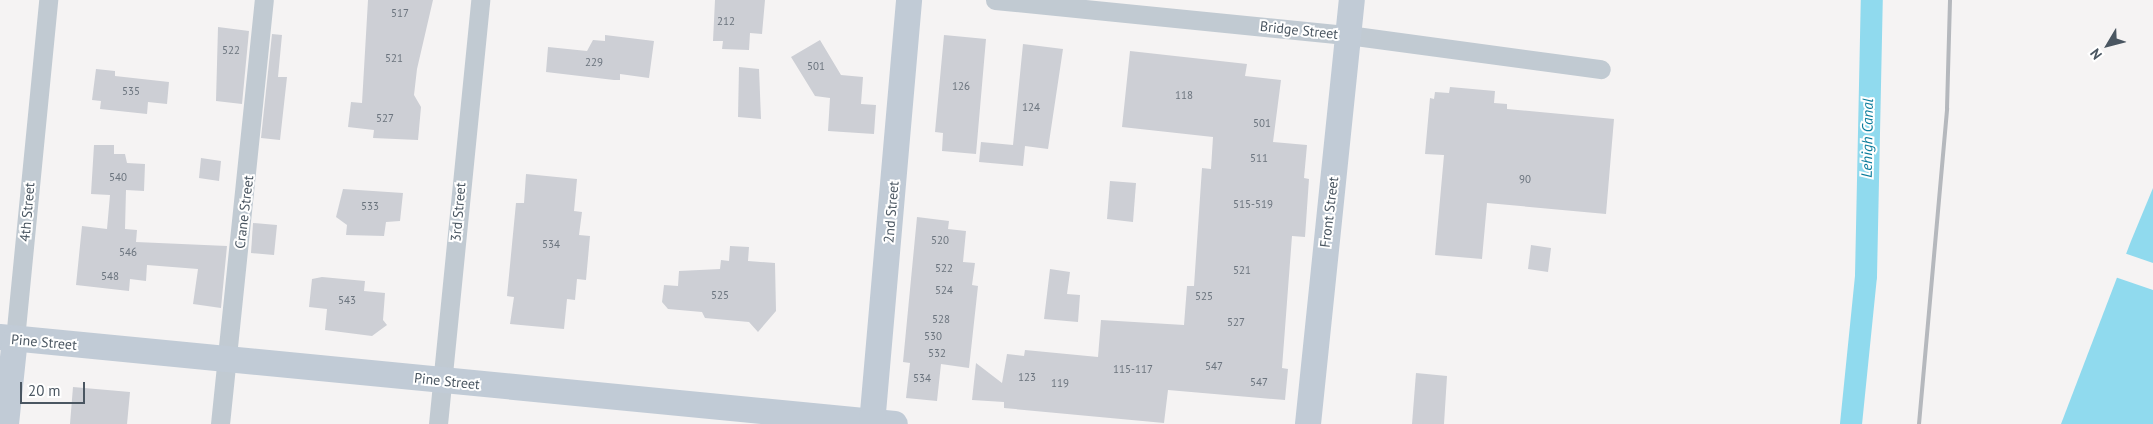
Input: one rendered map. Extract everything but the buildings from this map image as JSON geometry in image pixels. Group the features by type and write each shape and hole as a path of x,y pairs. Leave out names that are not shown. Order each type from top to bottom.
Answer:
{"street":[{"name":"4th Street","path":"6,424 7,338 48,0"},
{"name":"Crane Street","path":"220,424 264,0"},
{"name":"3rd Street","path":"438,424 480,0"},
{"name":"2nd Street","path":"880,423 909,0"},
{"name":"Bridge Street","path":"995,0 1348,35 1601,69"},
{"name":"Front Street","path":"1308,424 1352,0"},
{"name":"Pine Street","path":"7,338 880,423"}],"water":[{"path":"2153,188 2153,424 2061,424 2131,241"}],"pier":[{"path":"2124,253 2153,263 2153,290 2115,277"}],"waterway":[{"name":"Lehigh Canal","path":"1851,424 1866,276 1872,0"}],"railway":[{"path":"1919,424 1947,108 1950,0"}]}
